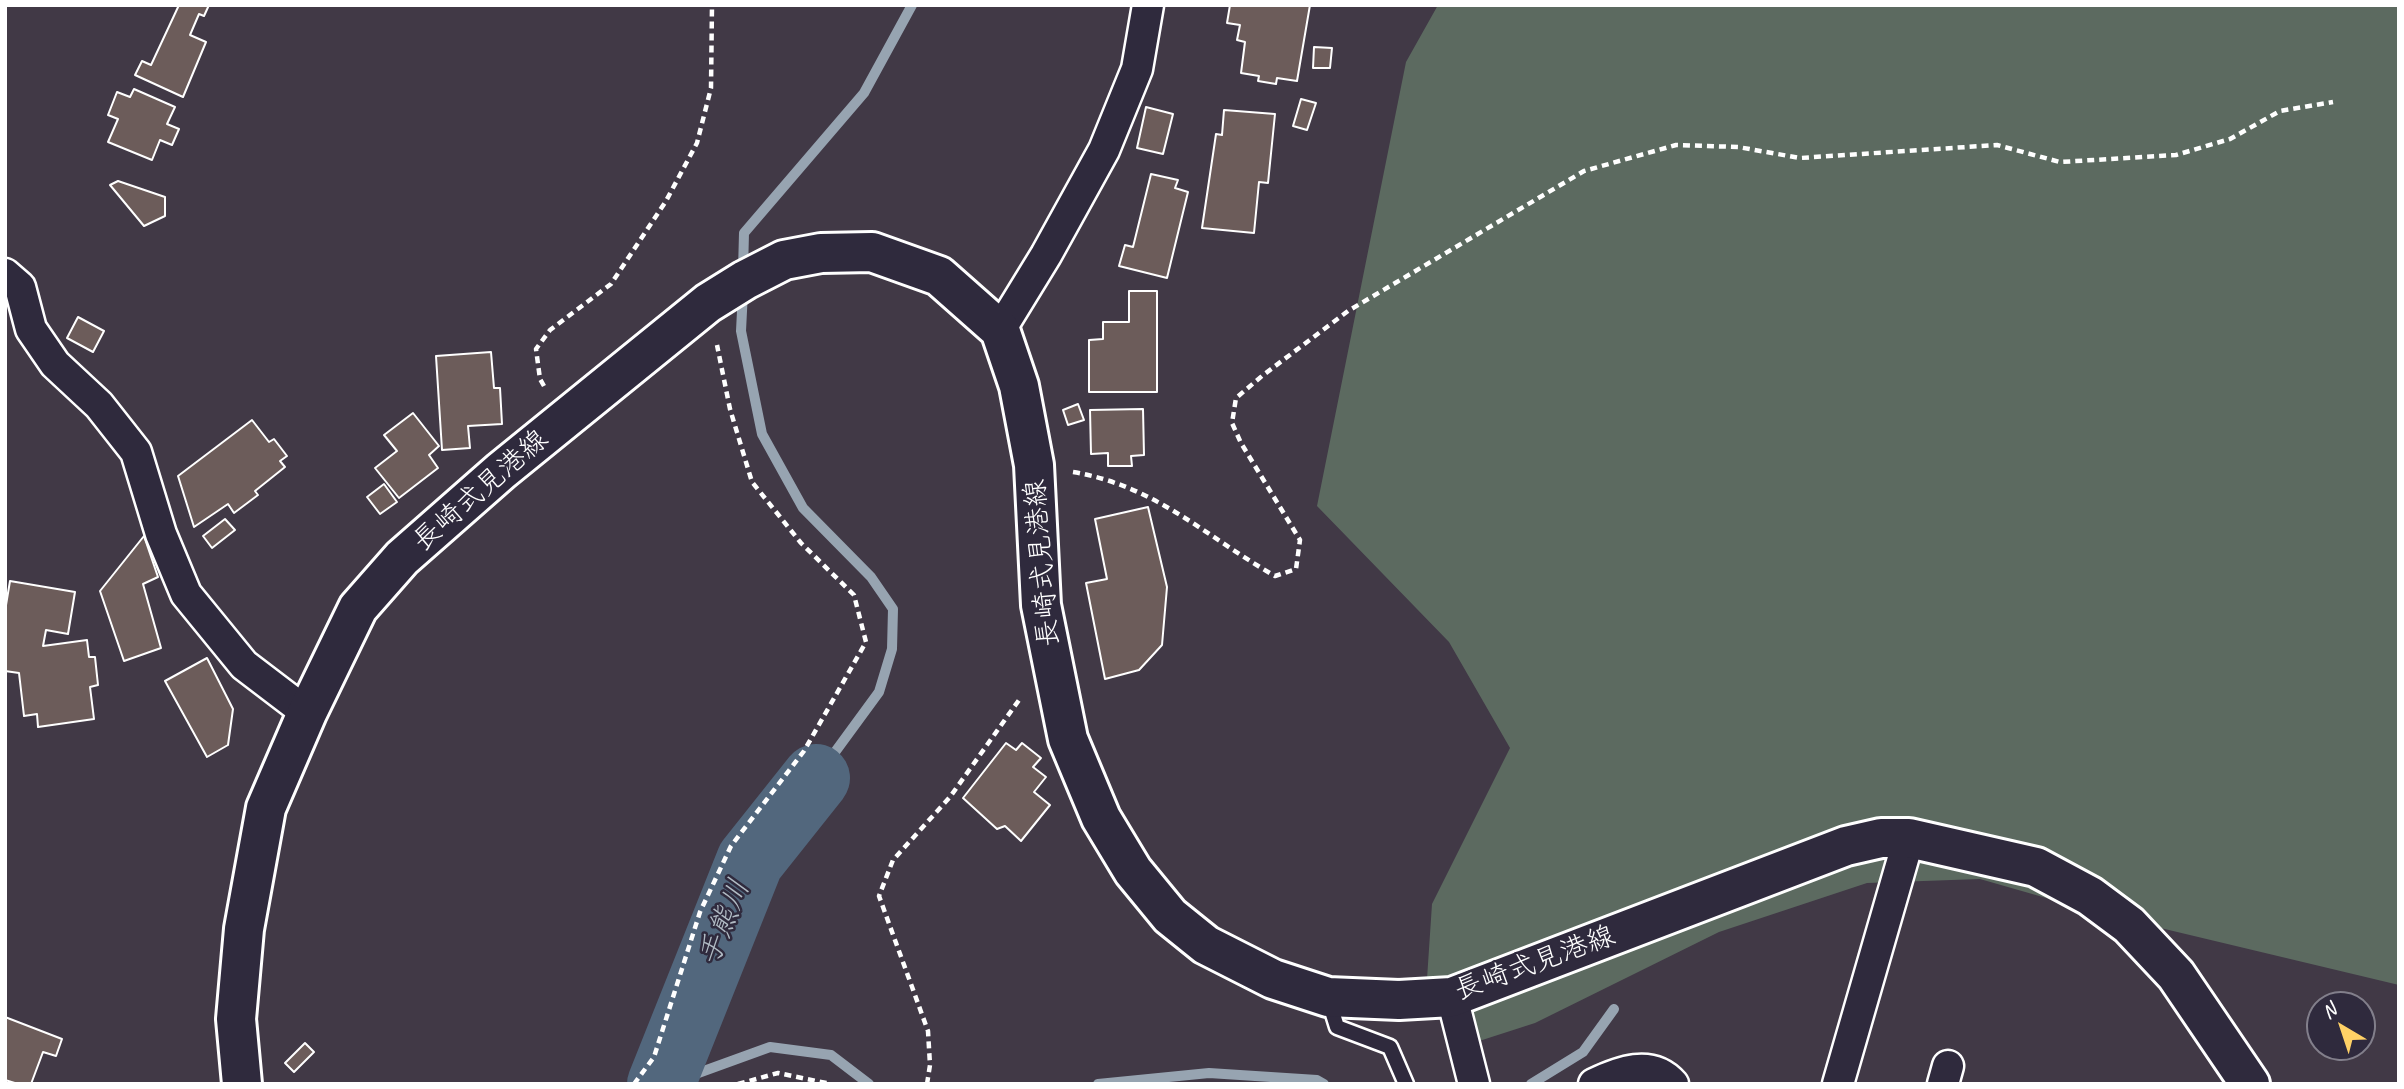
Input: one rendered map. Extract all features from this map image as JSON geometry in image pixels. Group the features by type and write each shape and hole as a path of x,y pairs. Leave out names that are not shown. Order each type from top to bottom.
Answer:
{"main road":[{"name":"長崎式見港線","path":"242,1084 236,1018 244,929 266,808 307,713 358,608 402,558 501,471 708,303 784,260 821,253 872,252 939,276 1000,330 1019,386 1034,466 1041,605 1068,739 1101,818 1133,871 1170,916 1206,945 1273,979 1328,997 1399,1000 1452,997 1846,846 1881,838 1909,838 2036,867 2090,896 2129,925 2175,975 2250,1084"}],"street":[{"path":"1000,330 1046,255 1104,150 1138,69 1149,5"},
{"path":"5,274 20,287 31,329 55,364 99,404 136,452 161,534 186,594 244,665 307,713"},
{"path":"1838,1084 1909,838"},
{"path":"1452,997 1473,1081"},
{"path":"1594,1084 1620,1072 1634,1069 1658,1073 1673,1084"}],"lane":[{"path":"1328,997 1337,1027 1390,1047 1406,1084"}],"path":[{"path":"563,421 540,379 536,349 550,330 611,284 666,201 697,143 711,88 712,5"},
{"path":"1034,466 1096,476 1152,497 1275,576 1296,569 1300,540 1241,443 1232,423 1236,398 1348,311 1584,171 1676,145 1738,147 1800,158 1997,145 2060,162 2176,155 2230,139 2280,110 2333,103"},
{"path":"635,1084 653,1057 700,912 731,846 804,751 866,642 854,595 802,544 752,482 730,409 708,303"},
{"path":"927,1084 930,1065 928,1031 879,896 893,860 950,797 1019,700 1019,686"},
{"path":"738,1084 778,1073 831,1084"}],"green space":[{"path":"1438,5 2399,5 2399,985 2102,914 1980,879 1867,883 1719,932 1535,1023 1473,1043 1426,994 1432,904 1510,748 1449,642 1317,506 1406,62"}],"building":[{"path":"179,5 209,5 204,16 199,14 190,35 206,42 183,97 135,75 142,61 151,65"},
{"path":"1230,5 1310,5 1297,81 1277,78 1276,84 1258,81 1259,76 1241,73 1245,42 1237,40 1240,25 1227,23"},
{"path":"1314,47 1332,48 1330,68 1313,68"},
{"path":"134,89 175,107 167,124 179,129 172,145 160,140 152,160 108,142 118,119 108,115 117,92 130,97"},
{"path":"1301,99 1316,103 1307,130 1293,126"},
{"path":"1146,107 1173,114 1163,154 1137,148"},
{"path":"1224,110 1275,114 1268,183 1259,182 1254,233 1202,228 1216,134 1222,135"},
{"path":"1151,174 1178,180 1175,188 1188,192 1167,278 1119,266 1125,245 1133,247"},
{"path":"118,181 165,197 165,216 144,226 110,185"},
{"path":"1129,291 1157,291 1157,392 1089,392 1089,340 1103,339 1103,322 1129,322"},
{"path":"78,317 104,331 93,352 67,338"},
{"path":"491,352 494,388 500,388 502,424 468,426 470,448 442,450 436,356"},
{"path":"1078,404 1084,420 1068,425 1063,410"},
{"path":"1143,409 1144,455 1131,456 1132,466 1108,466 1108,453 1091,454 1090,410"},
{"path":"413,413 439,446 429,455 438,468 399,498 375,468 397,451 384,435"},
{"path":"252,420 269,442 274,439 287,456 280,461 285,467 255,491 258,495 234,513 228,504 194,527 178,476"},
{"path":"384,484 397,502 380,514 367,497"},
{"path":"1148,507 1167,587 1162,645 1139,670 1105,679 1086,583 1107,579 1095,519"},
{"path":"225,519 235,530 212,548 203,536"},
{"path":"144,536 158,577 143,584 161,648 124,661 100,591"},
{"path":"10,581 75,592 68,634 46,630 43,646 87,640 89,657 95,657 98,685 90,687 94,719 38,727 37,714 24,716 19,673 5,671 5,611"},
{"path":"207,658 233,709 228,745 207,757 165,681"},
{"path":"1006,743 1016,750 1022,743 1041,758 1033,767 1046,777 1034,792 1050,805 1021,841 1005,826 997,829 963,798"},
{"path":"5,1017 62,1039 56,1056 43,1052 31,1084 5,1080"},
{"path":"305,1043 314,1052 294,1072 285,1063"}],"waterway":[{"path":"743,271 744,233 864,93 912,5"},
{"path":"743,291 741,331 762,434 803,508 871,577 893,609 892,649 879,692 816,778"},
{"name":"手熊川","path":"661,1084 750,861 816,778"},
{"path":"1531,1084 1583,1052 1614,1009"},
{"path":"668,1084 770,1047 831,1055 869,1084"},
{"path":"1098,1084 1209,1073 1317,1080 1324,1084"}]}
